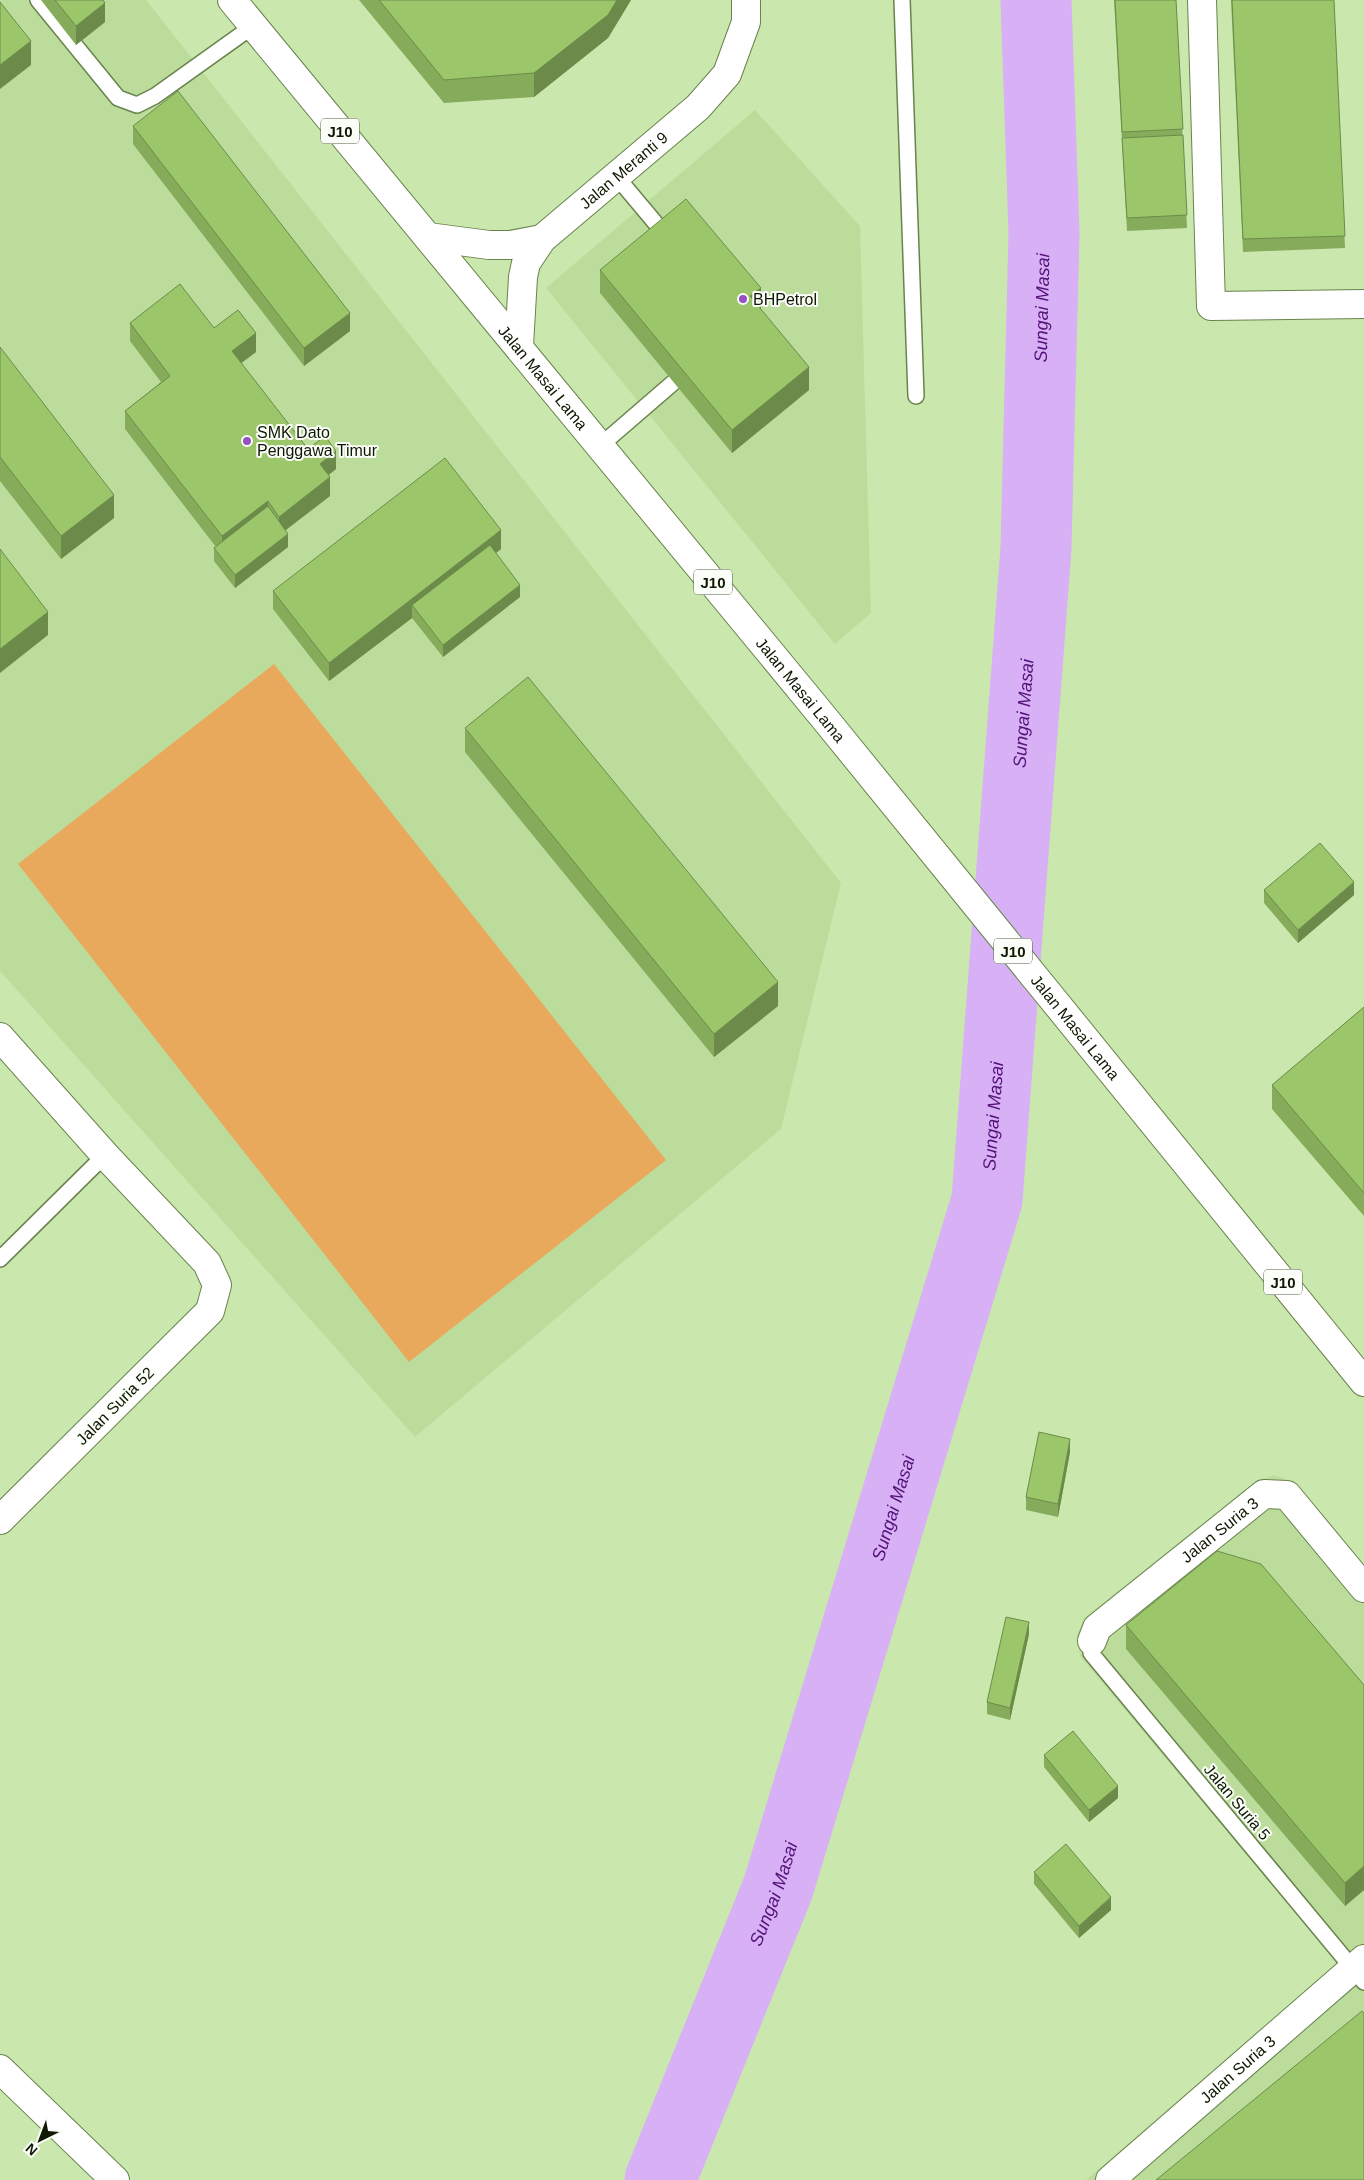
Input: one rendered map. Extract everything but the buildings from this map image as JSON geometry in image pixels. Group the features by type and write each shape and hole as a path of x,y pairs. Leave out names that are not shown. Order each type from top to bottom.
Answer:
{"street":[{"name":"Jalan Masai Lama","path":"232,0 520,346 1364,1382"},
{"name":"Jalan Meranti 9","path":"520,346 523,278 526,263 542,238 698,106 727,74 746,22 746,0"},
{"path":"1202,0 1211,306 1364,304"},
{"path":"428,237 488,245 510,245 542,238"},
{"path":"0,1036 104,1155"},
{"name":"Jalan Suria 52","path":"0,1520 210,1312 217,1285 207,1263 104,1155"},
{"name":"Jalan Suria 3","path":"1092,1641 1097,1628 1264,1494 1287,1495 1364,1588"},
{"name":"Jalan Suria 3","path":"1110,2180 1360,1970"},
{"path":"0,2069 115,2180"}],"lane":[{"path":"38,0 118,98 137,105 156,96 252,26"},
{"path":"902,0 916,396"},
{"path":"616,176 680,252"},
{"path":"601,445 698,362"},
{"path":"0,1260 104,1155"},
{"name":"Jalan Suria 5","path":"1092,1641 1091,1653 1360,1970"}],"shaded area":[{"name":"SMK Dato Penggawa Timur","path":"0,0 146,0 841,883 781,1129 415,1437 0,971"},
{"path":"755,110 860,226 871,613 835,644 546,288"},
{"path":"274,664 666,1160 409,1362 18,864"},
{"path":"1274,1475 1294,1483 1364,1568 1364,2180 1086,2180 1337,1963 1080,1656 1077,1635 1084,1618 1256,1481"}],"waterway":[{"name":"Sungai Masai","path":"660,2180 778,1888 987,1200 1036,548 1044,233 1036,0"}],"place":[{"name":"BHPetrol","path":"743,299"},
{"name":"SMK Dato Penggawa Timur","path":"247,441"}]}
